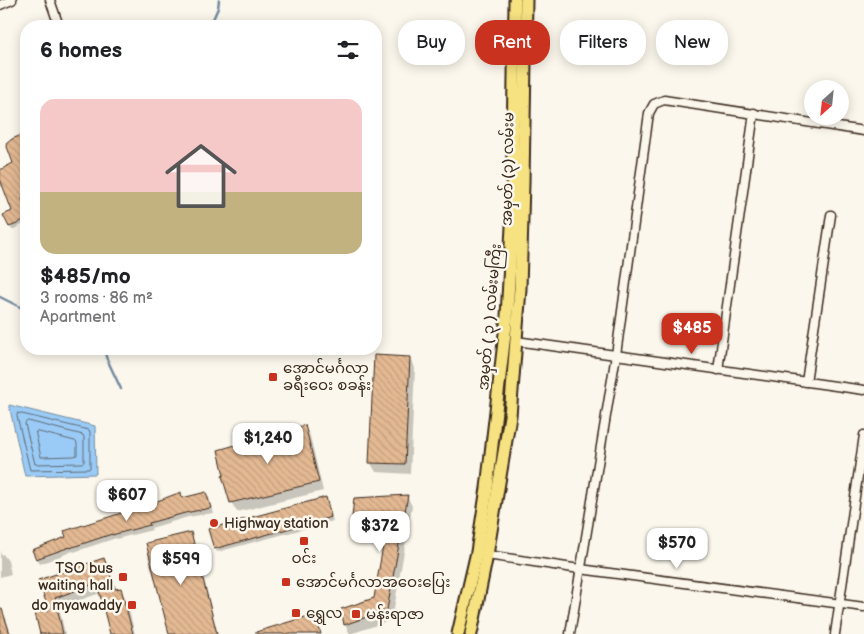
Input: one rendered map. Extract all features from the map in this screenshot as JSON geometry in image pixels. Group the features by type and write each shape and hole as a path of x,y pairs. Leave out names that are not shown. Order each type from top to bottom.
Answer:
{"main road":[{"name":"အမှတ် ( ၃ ) လမ်းမကြီး","path":"458,634 476,552 487,488 507,316 512,227 515,0"},
{"name":"အမှတ် (၃) လမ်းမ","path":"471,634 487,555 510,416 520,289 526,0"}],"street":[{"path":"0,5 12,0"},
{"path":"50,0 57,20"},
{"path":"570,634 616,355 649,113 654,104 664,100 864,131"},
{"path":"718,370 754,114"},
{"path":"806,382 831,216"},
{"path":"516,341 864,390"},
{"path":"835,634 864,434"},
{"path":"487,555 864,607"}],"water":[{"path":"9,405 95,426 96,474 25,476"}],"building":[{"path":"20,136 20,222 9,227 3,215 12,211 0,179 0,170 13,163 6,144"},
{"path":"374,355 410,357 405,464 369,463"},
{"path":"305,425 319,482 230,503 222,476 224,475 218,450"},
{"path":"181,492 182,498 206,492 211,508 149,523 150,525 112,534 36,559 32,550 66,537 64,531 144,506"},
{"path":"408,495 387,610 344,625 341,609 374,598 389,511 352,517 354,498"},
{"path":"326,497 331,517 214,549 208,529"},
{"path":"191,532 217,634 169,634 146,543"},
{"path":"104,558 115,589 121,588 133,634 110,634 97,583 55,598 63,634 40,634 35,613 49,610 38,580"},
{"path":"0,609 2,609 10,634 0,634"},
{"path":"315,614 321,634 256,634 256,632"}],"waterway":[{"path":"213,20 219,0"},
{"path":"0,297 20,307"},
{"path":"106,355 121,389"}],"place":[{"name":"အောင်မင်္ဂလာ ခရီးဝေး စခန်း","path":"273,377"},
{"name":"Highway station","path":"214,523"},
{"name":"ဝင်း","path":"304,541"},
{"name":"TSO bus waiting hall","path":"123,577"},
{"name":"အောင်မင်္ဂလာအဝေးပြေး","path":"286,582"},
{"name":"do myawaddy","path":"132,605"},
{"name":"ရွှေလ","path":"296,613"},
{"name":"မန်းရာဇာ","path":"356,614"}]}
